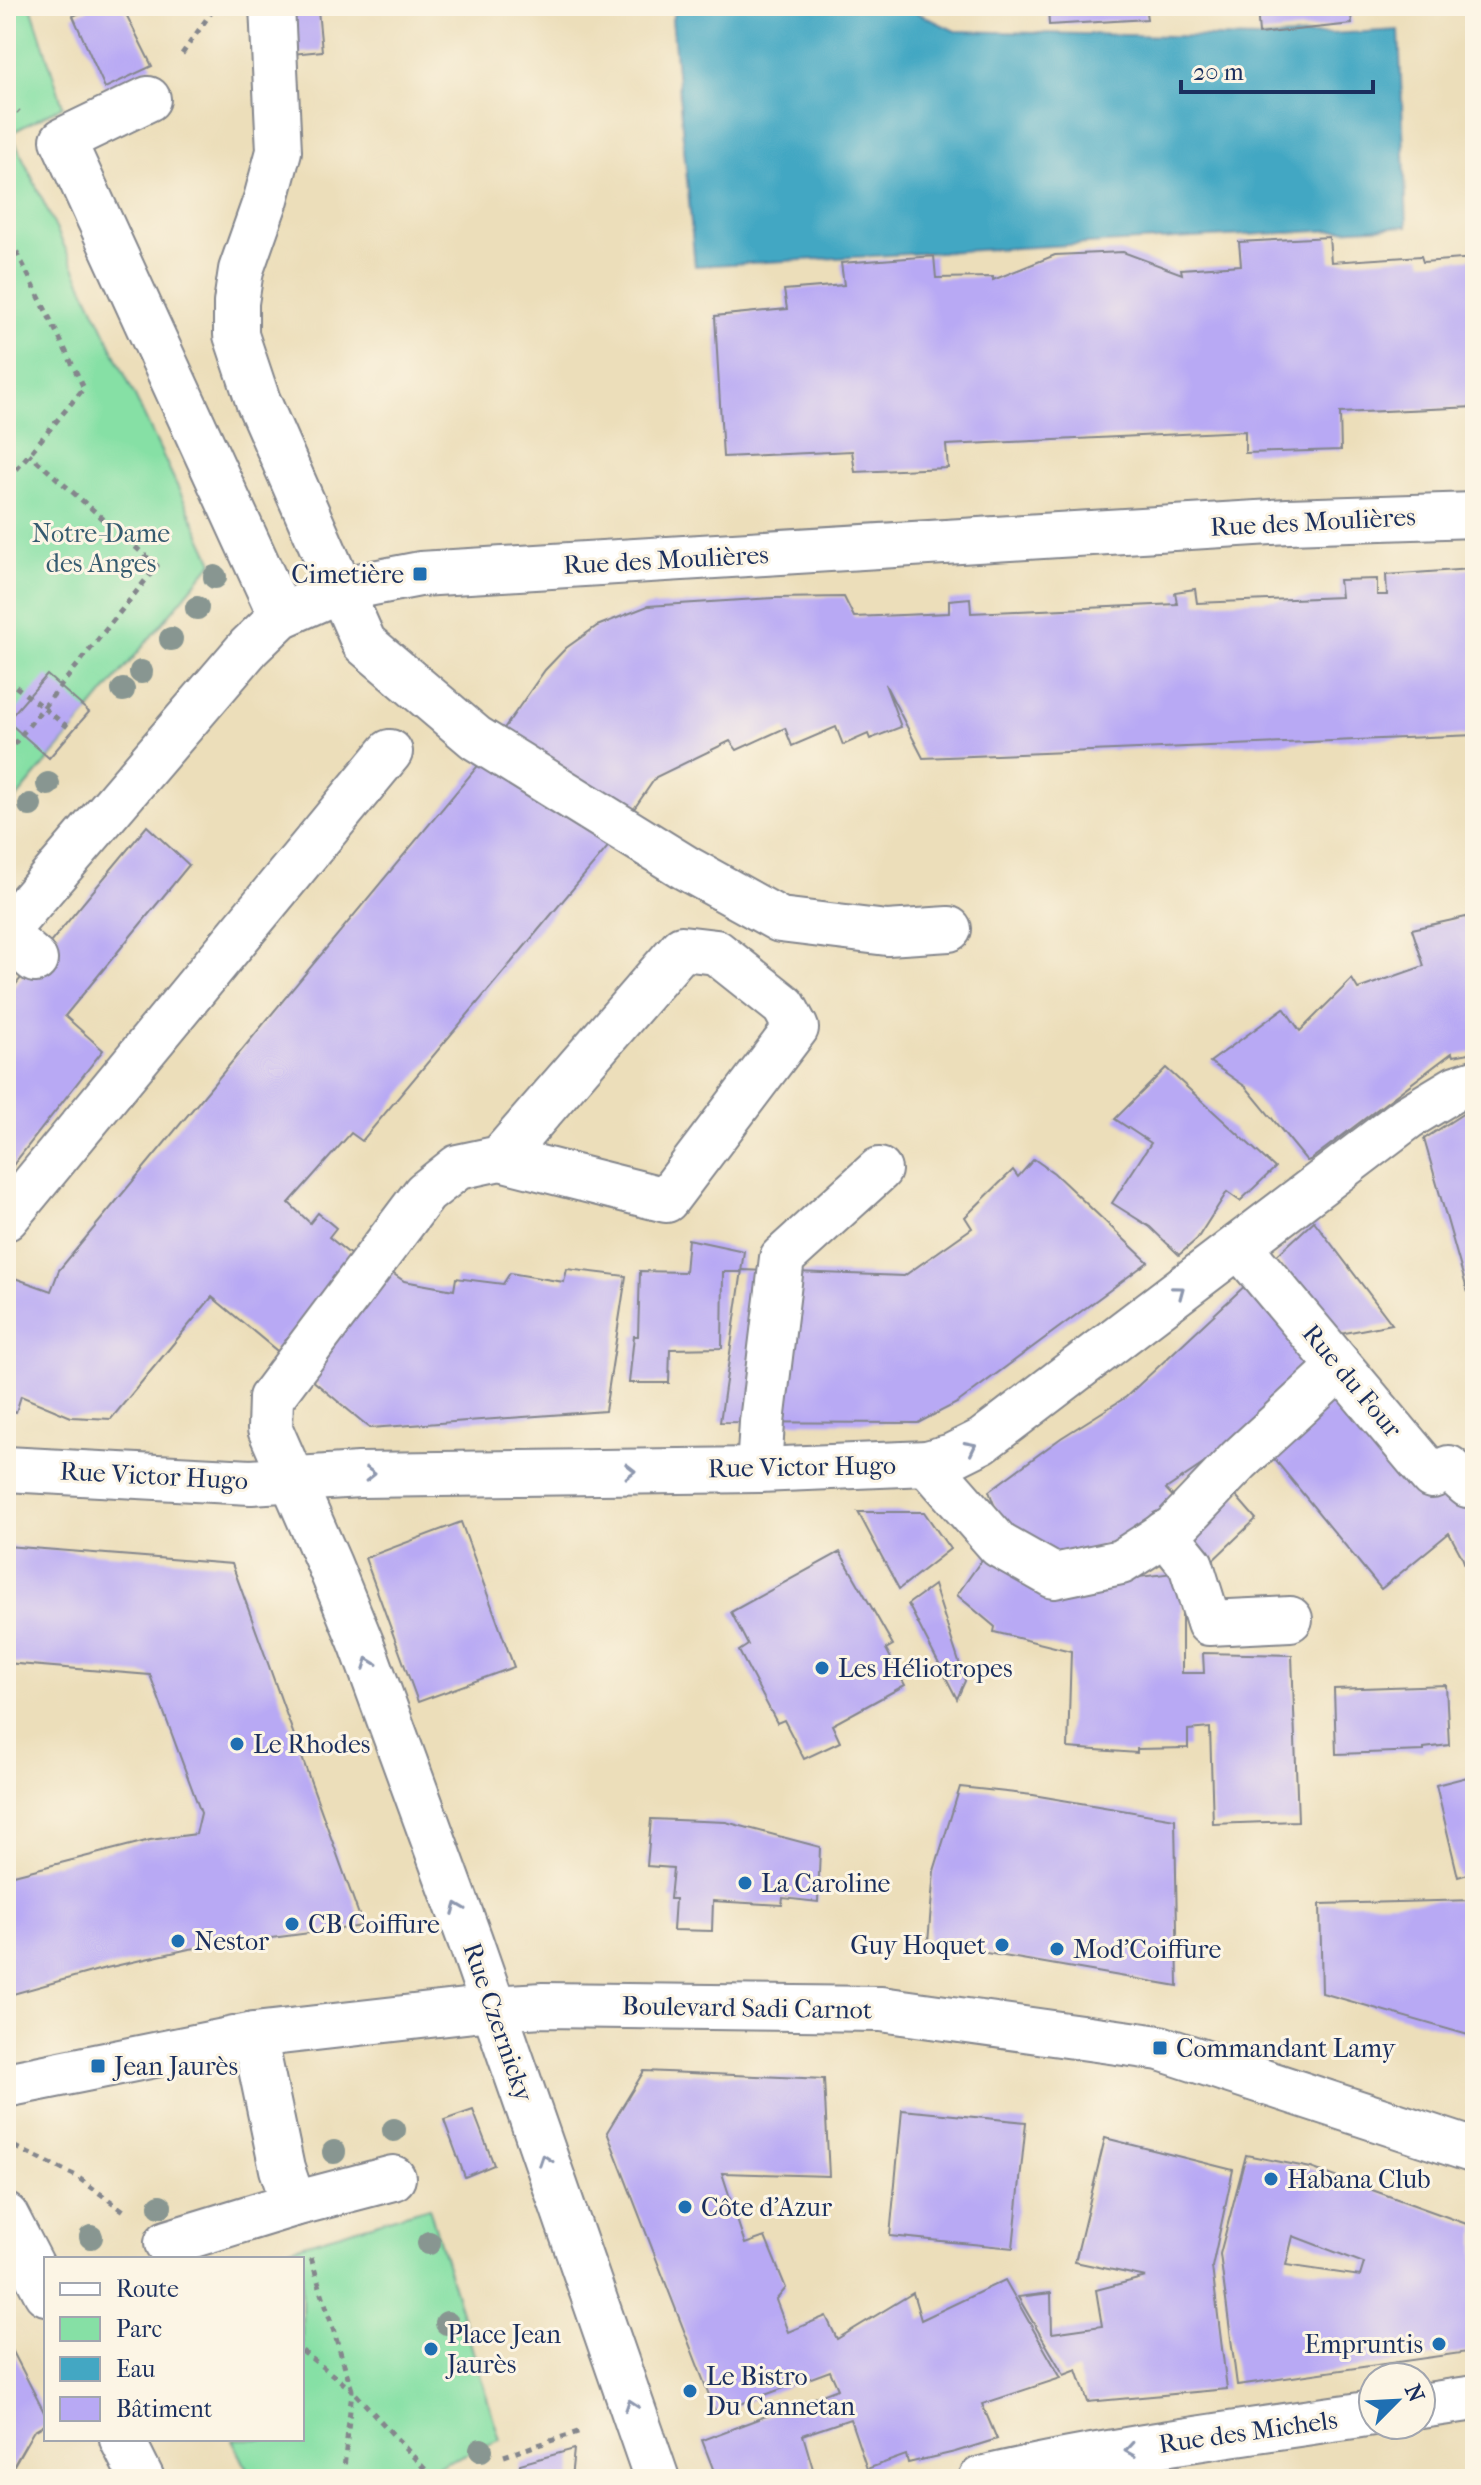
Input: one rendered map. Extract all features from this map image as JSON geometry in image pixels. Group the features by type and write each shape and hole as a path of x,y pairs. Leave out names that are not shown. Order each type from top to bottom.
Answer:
{"street":[{"path":"272,6 279,151 241,270 236,303 236,335 258,401 364,643 476,738 686,868 780,920 887,933 949,929"},
{"path":"148,99 63,140 281,616"},
{"name":"Rue des Moulières","path":"16,942 249,647 281,616 342,589 420,574 1288,521 1475,515"},
{"path":"6,1218 390,752"},
{"path":"682,948 716,952 784,1006 796,1028 666,1200 500,1158 682,948"},
{"name":"Rue Victor Hugo","path":"6,1469 251,1482 359,1475 759,1470 927,1463 952,1456 982,1441 1408,1117 1456,1088 1475,1082"},
{"name":"Rue Czernicky","path":"500,1158 458,1167 425,1193 271,1398 270,1429 362,1645 470,1940 657,2479"},
{"path":"759,1470 782,1258 879,1170"},
{"name":"Rue du Four","path":"1239,1246 1432,1476 1449,1468 1468,1485 1475,1484"},
{"path":"927,1463 999,1545 1054,1576 1121,1562 1165,1533 1340,1367"},
{"path":"1165,1533 1191,1565 1209,1623 1290,1619"},
{"name":"Boulevard Sadi Carnot","path":"6,2085 254,2035 492,2008 543,2005 881,2009 1160,2048 1475,2151"},
{"path":"254,2035 276,2142 294,2204"},
{"path":"167,2243 393,2178"},
{"path":"6,2216 44,2289"},
{"path":"1437,2405 1474,2402"},
{"name":"Rue des Michels","path":"981,2479 1038,2465 1137,2448 1357,2415"},
{"path":"123,2441 142,2479"}],"path":[{"path":"181,55 216,6"},
{"path":"6,93 9,103 6,108"},
{"path":"6,230 84,388 6,482"},
{"path":"6,754 157,566 29,454"},
{"path":"6,679 73,731"},
{"path":"15,2147 76,2176"},
{"path":"294,2204 352,2390 343,2479"},
{"path":"304,2353 352,2390 434,2479"},
{"path":"504,2456 584,2430"}],"green space":[{"name":"Notre-Dame des Anges","path":"6,6 31,6 63,106 11,133 213,562 6,811"},
{"path":"429,2207 500,2440 406,2479 252,2479 233,2441 304,2441 304,2257 260,2257"}],"water":[{"path":"679,6 903,6 955,31 1260,38 1399,30 1407,226 695,266 672,19"}],"building":[{"path":"95,6 122,6 152,66 105,88 73,16"},
{"path":"1048,6 1145,6 1147,19 1049,25"},
{"path":"1257,6 1350,6 1352,24 1259,34"},
{"path":"318,10 322,51 292,54 287,12"},
{"path":"1329,237 1331,262 1421,256 1423,262 1475,258 1475,407 1340,413 1341,450 1245,453 1245,431 946,445 948,468 855,472 852,451 723,457 715,316 787,309 784,290 844,285 841,263 934,256 936,278 993,277 993,280 1055,255 1123,252 1182,274 1181,269 1241,265 1239,242"},
{"path":"1471,569 1475,595 1475,735 923,758 885,684 901,727 870,739 868,734 843,745 836,727 792,746 785,728 737,750 730,741 656,777 607,848 362,1141 351,1133 289,1203 310,1223 318,1213 336,1228 329,1237 374,1274 382,1266 404,1281 454,1290 456,1278 503,1284 510,1273 564,1282 567,1269 626,1276 605,1411 370,1428 212,1297 111,1419 71,1417 21,1396 16,1412 6,1409 6,1275 51,1291 59,1270 477,767 545,670 566,648 597,626 648,606 774,598 844,597 854,617 949,613 949,600 970,598 971,613 1177,604 1175,592 1195,589 1197,603 1341,597 1339,580 1377,579 1377,595 1387,595 1386,575"},
{"path":"47,675 89,712 49,758 7,721"},
{"path":"147,826 189,865 65,1016 103,1050 6,1174 6,996"},
{"path":"1475,915 1475,1052 1453,1056 1452,1053 1310,1160 1307,1161 1246,1087 1210,1062 1284,1008 1300,1031 1352,979 1358,989 1424,966 1412,929"},
{"path":"1166,1068 1275,1168 1240,1201 1227,1192 1197,1239 1179,1255 1150,1227 1112,1203 1151,1143 1115,1119"},
{"path":"1475,1106 1475,1314 1474,1314 1424,1139"},
{"path":"1034,1159 1054,1173 1148,1262 957,1403 918,1423 720,1422 742,1270 904,1276 972,1228 965,1217 1013,1170 1018,1177"},
{"path":"1314,1221 1392,1324 1340,1334 1275,1257"},
{"path":"688,1239 744,1251 741,1272 723,1272 722,1348 670,1349 669,1383 629,1383 634,1336 638,1336 640,1271 685,1272"},
{"path":"1250,1281 1322,1374 1218,1454 1166,1489 1176,1500 1141,1532 1052,1563 1005,1534 989,1491 1061,1438 1126,1397"},
{"path":"1339,1384 1475,1513 1475,1592 1449,1533 1381,1589 1267,1450"},
{"path":"1230,1489 1256,1519 1208,1565 1192,1529"},
{"path":"858,1512 924,1512 950,1549 899,1589"},
{"path":"461,1522 514,1667 418,1702 365,1558"},
{"name":"Le Rhodes","path":"6,1546 232,1564 363,1926 189,1949 6,1996 6,1877 150,1840 196,1834 201,1813 150,1675 6,1663"},
{"path":"988,1551 1079,1584 1182,1572 1182,1673 1204,1673 1203,1653 1292,1655 1298,1821 1213,1824 1210,1728 1188,1730 1188,1748 1137,1749 1137,1753 1068,1748 1071,1651 994,1632 995,1627 957,1595"},
{"name":"Les Héliotropes","path":"840,1552 893,1645 886,1649 905,1685 832,1725 840,1742 804,1759 784,1720 777,1723 739,1651 748,1645 731,1612"},
{"path":"934,1585 965,1681 957,1699 908,1604"},
{"path":"1446,1685 1449,1745 1424,1748 1424,1751 1336,1754 1334,1689"},
{"path":"1475,1775 1475,1872 1458,1877 1436,1785"},
{"path":"960,1787 1033,1795 1175,1819 1178,1986 928,1943 934,1871"},
{"name":"La Caroline","path":"651,1819 726,1822 820,1847 818,1902 783,1898 782,1905 713,1901 712,1931 673,1930 675,1899 670,1899 673,1868 647,1866"},
{"path":"1475,1900 1475,2037 1322,1993 1320,1904"},
{"path":"644,2071 824,2079 829,2176 722,2173 745,2244 765,2237 786,2288 776,2300 788,2332 826,2316 837,2339 913,2293 921,2320 1005,2280 1061,2378 982,2404 997,2439 955,2452 908,2463 906,2455 867,2469 850,2419 803,2435 816,2479 717,2479 702,2440 838,2389 830,2371 716,2413 607,2132"},
{"path":"473,2110 494,2165 465,2177 444,2120"},
{"path":"902,2110 1026,2122 1013,2248 890,2236"},
{"path":"1105,2138 1233,2170 1212,2267 1227,2389 1088,2402 1077,2370 1064,2375 1018,2297 1051,2293 1052,2333 1102,2326 1096,2290 1146,2277 1075,2262"},
{"path":"1246,2155 1311,2168 1475,2227 1475,2351 1405,2361 1357,2361 1357,2368 1237,2385 1220,2254","holes":["1293,2236 1364,2263 1360,2276 1286,2265"]},
{"path":"6,2338 44,2412 44,2425 33,2432 6,2479"},
{"path":"574,2449 571,2479 518,2479 520,2464"}],"place":[{"name":"Cimetière","path":"420,574"},
{"name":"Les Héliotropes","path":"822,1668"},
{"name":"Le Rhodes","path":"237,1744"},
{"name":"La Caroline","path":"745,1883"},
{"name":"CB Coiffure","path":"292,1924"},
{"name":"Nestor","path":"178,1941"},
{"name":"Guy Hoquet","path":"1002,1945"},
{"name":"Mod'Coiffure","path":"1057,1949"},
{"name":"Commandant Lamy","path":"1160,2048"},
{"name":"Jean Jaurès","path":"98,2066"},
{"name":"Habana Club","path":"1271,2179"},
{"name":"Côte d'Azur","path":"685,2207"},
{"name":"Empruntis","path":"1439,2344"},
{"name":"Place Jean Jaurès","path":"431,2349"},
{"name":"Le Bistro Du Cannetan","path":"690,2391"}]}
